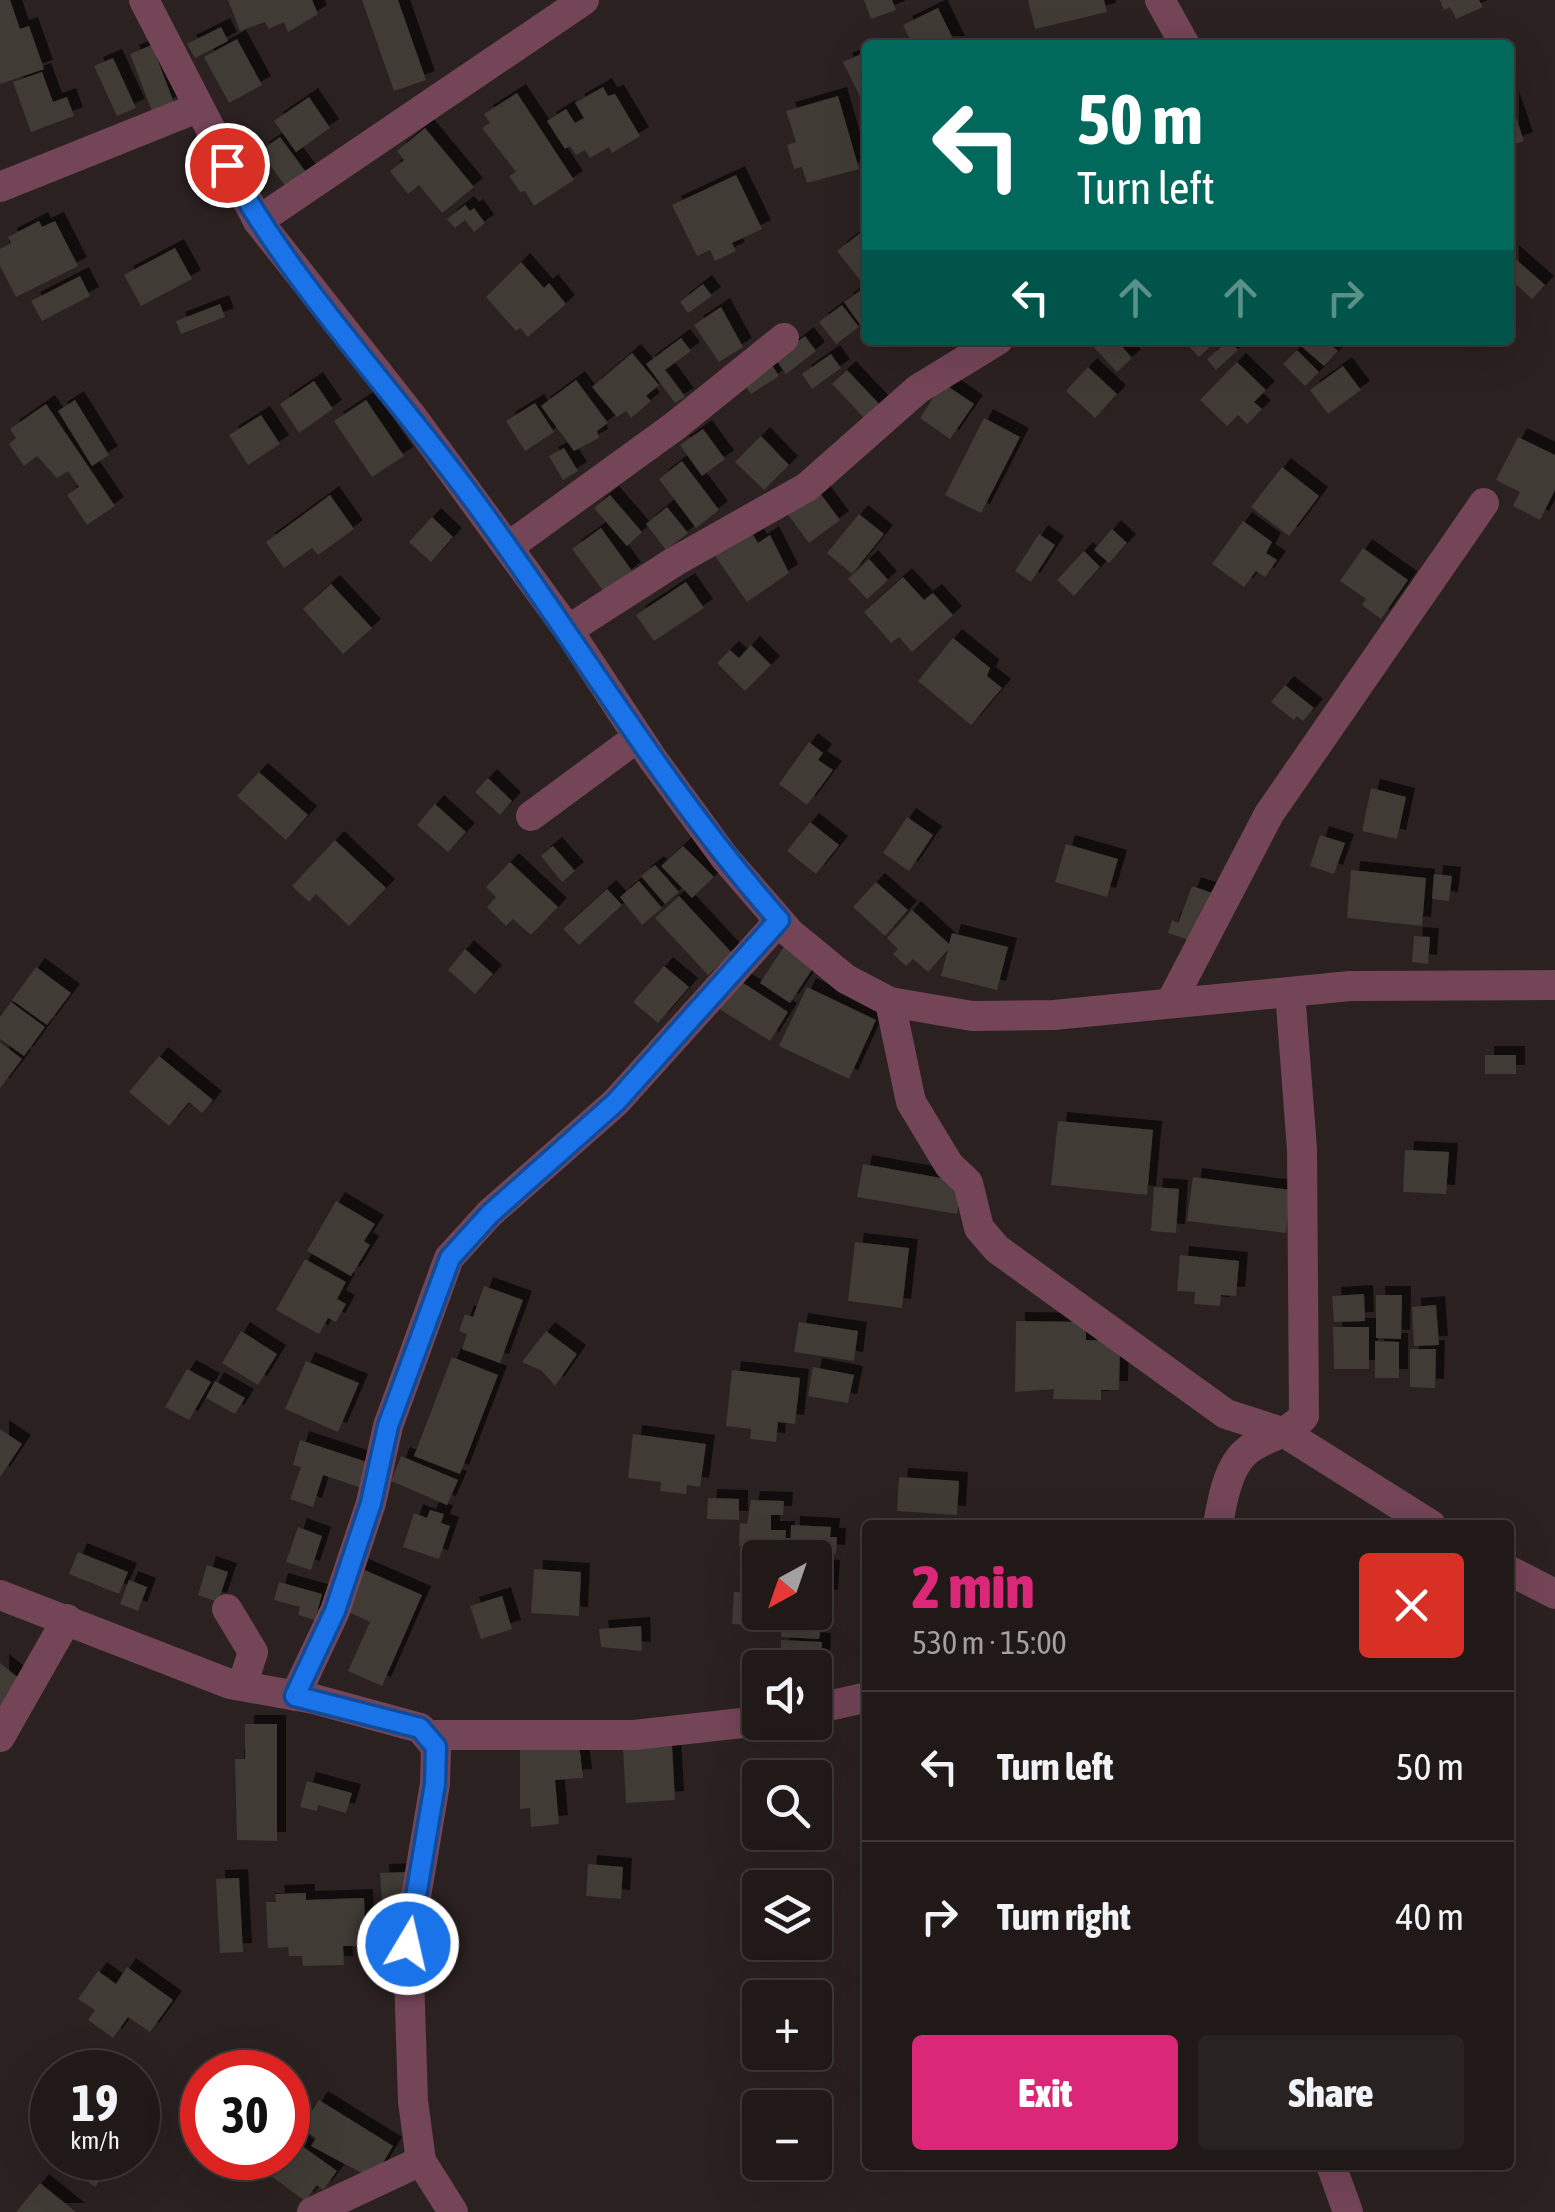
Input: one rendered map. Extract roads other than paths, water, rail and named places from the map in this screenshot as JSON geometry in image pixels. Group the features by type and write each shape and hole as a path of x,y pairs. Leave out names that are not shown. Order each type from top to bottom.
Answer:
{"street":[{"path":"144,0 258,222 414,419 508,547 724,858 779,920 846,980 890,1002 972,1016 1054,1015 1350,986 1555,985"},
{"path":"258,222 584,0"},
{"path":"1160,0 1182,40"},
{"path":"0,186 197,108"},
{"path":"508,547 675,426 784,338"},
{"path":"568,630 674,562 806,487 918,389 990,345"},
{"path":"1171,1002 1268,814 1484,502"},
{"path":"531,816 638,737"},
{"path":"295,1696 335,1611 371,1503 388,1426 450,1258 490,1214 616,1102 779,920"},
{"path":"1219,1520 1223,1496 1247,1450 1286,1433 1304,1416 1302,1149 1290,992"},
{"path":"890,1002 911,1102 949,1165 968,1183 979,1228 997,1249 1226,1414 1286,1433 1423,1520"},
{"path":"1514,1573 1555,1594"},
{"path":"0,1595 152,1656 242,1686 420,1728 436,1747 435,1784 408,1944 413,2101 421,2160 452,2212"},
{"path":"227,1609 253,1652 242,1686"},
{"path":"0,1737 67,1619"},
{"path":"832,1706 862,1698"},
{"path":"426,1735 634,1736 742,1723"},
{"path":"312,2212 421,2160"},
{"path":"1333,2170 1348,2212"}]}
